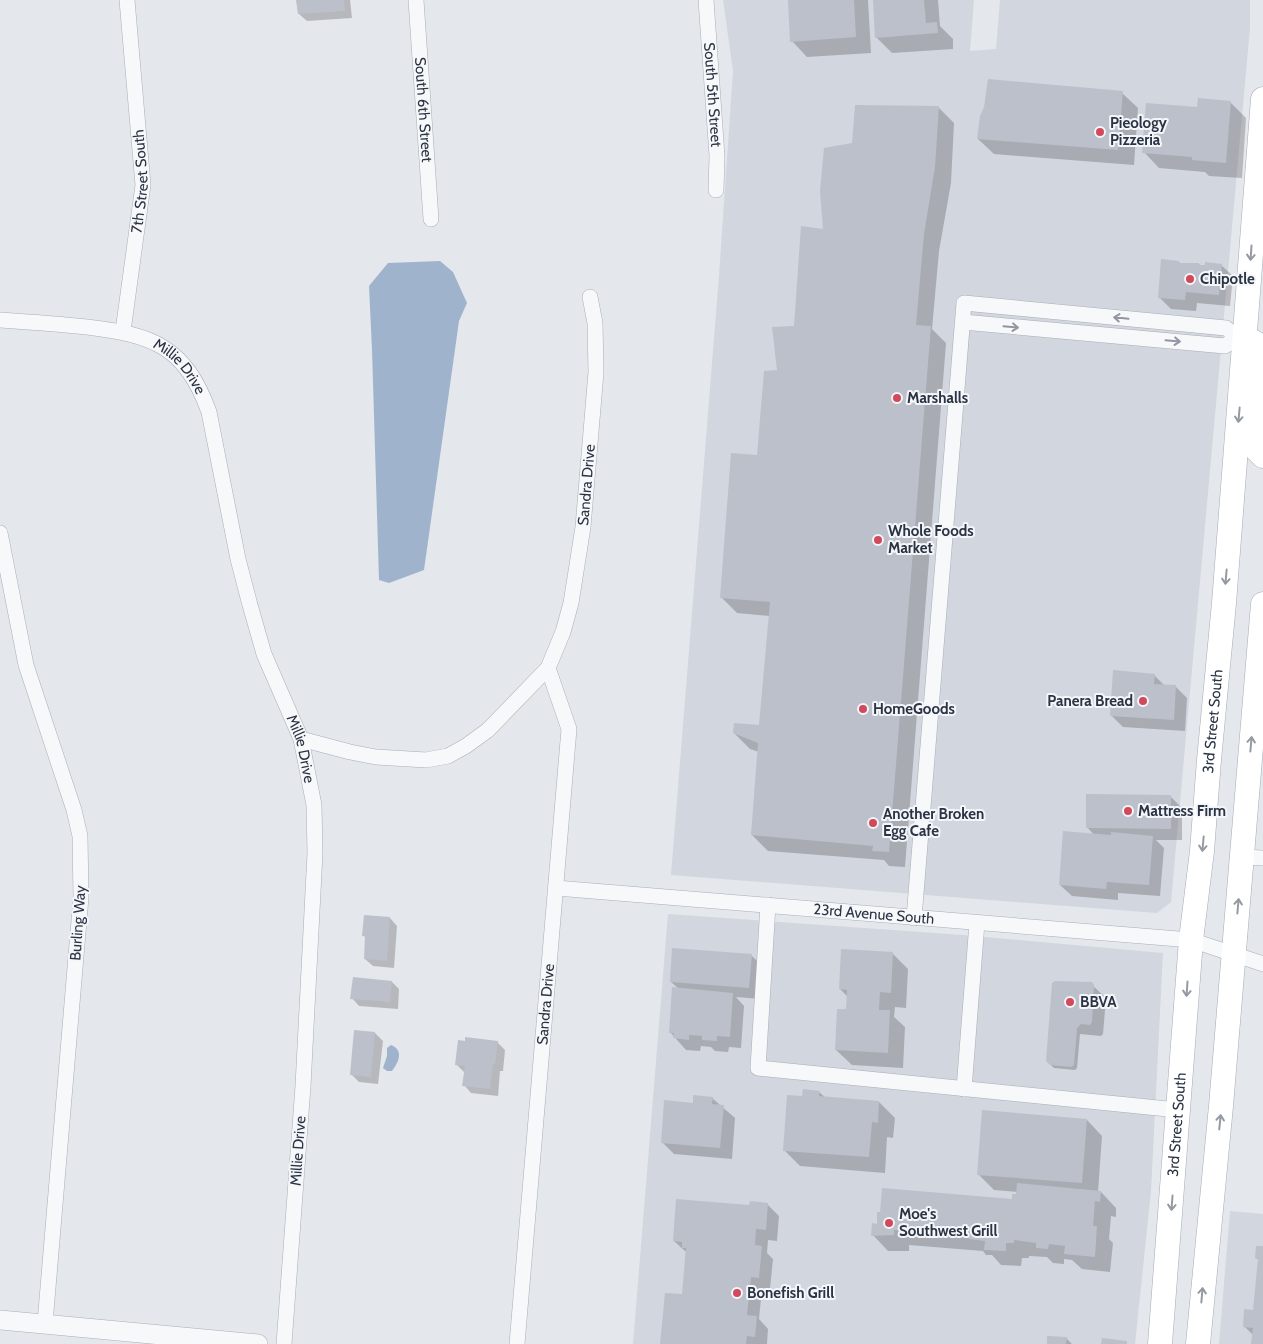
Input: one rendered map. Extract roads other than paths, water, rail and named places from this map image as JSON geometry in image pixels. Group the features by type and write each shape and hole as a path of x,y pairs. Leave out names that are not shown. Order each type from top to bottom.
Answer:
{"main road":[{"name":"3rd Street South","path":"1160,1344 1191,940 1202,851 1241,337 1258,229 1263,99"},
{"path":"1241,337 1260,346 1263,355 1257,450 1263,456"},
{"path":"1198,1344 1234,955 1253,858 1263,604"}],"street":[{"name":"7th Street South","path":"124,331 143,185 128,0"},
{"name":"South 6th Street","path":"416,0 431,219"},
{"name":"South 5th Street","path":"706,0 717,156 716,190"},
{"name":"Sandra Drive","path":"302,739 376,757 426,760 448,756 488,730 548,668 563,632 583,527 596,372 595,323 590,297"},
{"path":"914,918 964,303 1226,328 1241,337 1225,346 963,322"},
{"name":"Millie Drive","path":"0,320 124,331 164,347 184,366 200,389 209,412 238,559 264,654 302,739 314,805 315,853 302,1086 284,1344"},
{"name":"Burling Way","path":"0,533 26,665 74,810 80,836 82,897 45,1323"},
{"name":"Sandra Drive","path":"517,1344 568,729 548,668"},
{"name":"23rd Avenue South","path":"556,888 1191,940 1263,964"},
{"path":"768,905 758,1068 1178,1110"},
{"path":"964,1089 976,923"},
{"path":"0,1320 258,1344"}],"water":[{"path":"440,261 453,272 467,303 459,321 424,570 389,583 379,580 369,286 388,263"},
{"path":"391,1045 398,1050 399,1056 397,1064 392,1071 387,1071 383,1068 387,1056 387,1048"}],"place":[{"name":"Pieology Pizzeria","path":"1100,132"},
{"name":"Chipotle","path":"1190,279"},
{"name":"Marshalls","path":"897,398"},
{"name":"Whole Foods Market","path":"878,540"},
{"name":"Panera Bread","path":"1143,701"},
{"name":"HomeGoods","path":"863,709"},
{"name":"Mattress Firm","path":"1128,811"},
{"name":"Another Broken Egg Cafe","path":"873,823"},
{"name":"BBVA","path":"1070,1002"},
{"name":"Moe's Southwest Grill","path":"889,1223"},
{"name":"Bonefish Grill","path":"737,1293"}]}
